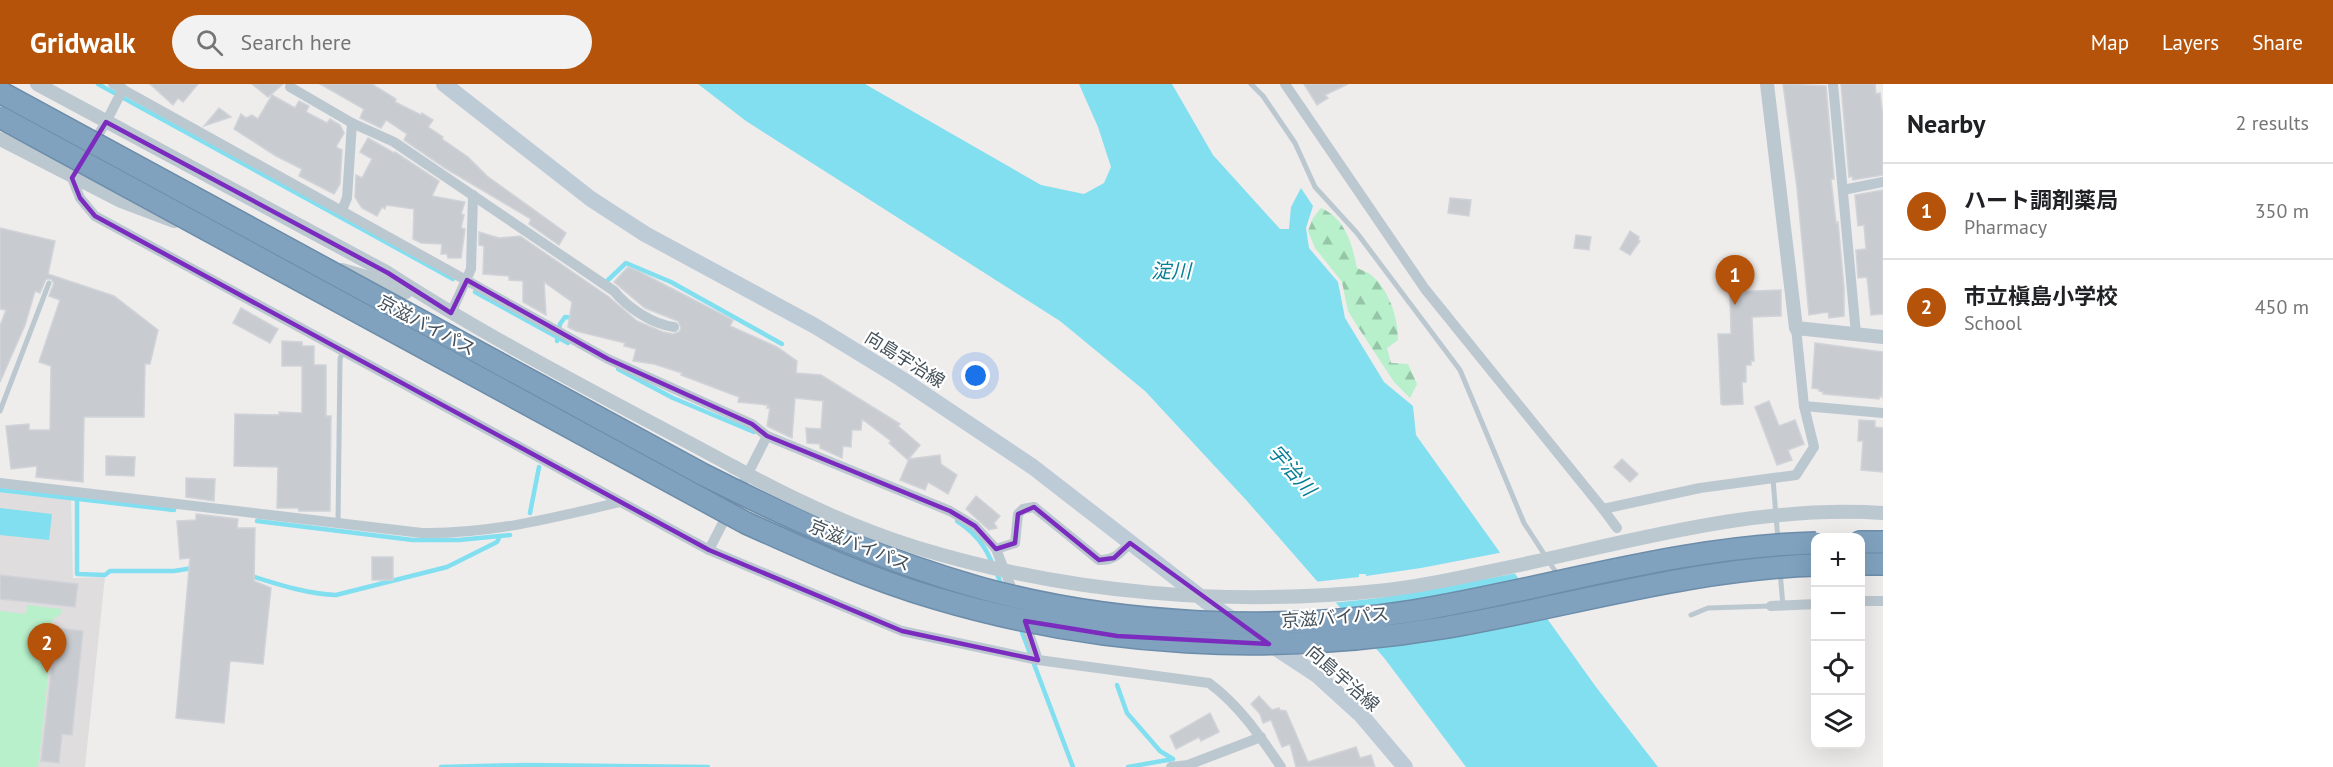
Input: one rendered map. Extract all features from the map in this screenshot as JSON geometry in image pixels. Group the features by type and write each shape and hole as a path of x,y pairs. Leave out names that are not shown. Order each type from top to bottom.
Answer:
{"highway":[{"name":"京滋バイパス","path":"0,92 714,480 820,530 871,551 982,588 1048,603 1126,615 1243,621 1334,620 1415,610 1712,552 1811,543"},
{"name":"京滋バイパス","path":"0,117 672,485 746,523 856,571 933,597 994,614 1082,632 1158,640 1246,644 1313,642 1361,639 1443,628 1677,579 1722,572 1811,565"},
{"path":"1865,542 1883,542"},
{"path":"1865,564 1883,564"}],"main road":[{"name":"向島宇治線","path":"444,84 591,199 645,234 815,327 900,378 1033,467 1207,602 1317,675 1361,715 1405,767"}],"street":[{"path":"37,84 388,273 451,313 734,467 833,516 919,548 1013,572 1092,586 1189,597 1298,597 1389,590 1487,572 1674,530 1728,521 1833,512 1883,513"},
{"path":"1285,84 1425,289 1617,528"},
{"path":"1603,509 1700,488 1796,475 1814,447 1804,406 1767,84"},
{"path":"1833,84 1856,334"},
{"path":"290,87 352,123 394,142 614,291 624,303 663,326 674,327"},
{"path":"72,178 106,122 115,104 119,88 608,359 752,424 766,436 950,511 975,526 996,549 1038,660"},
{"path":"342,210 347,198 352,123"},
{"path":"0,139 72,178 121,201 180,223 373,279 436,304"},
{"path":"72,178 80,198 95,216 709,550 902,632 1038,660 1209,683 1228,697 1261,737 1281,767"},
{"path":"1843,190 1883,182"},
{"path":"451,313 471,269 473,195"},
{"path":"1796,328 1883,337"},
{"path":"1804,406 1883,413"},
{"path":"709,550 766,436"},
{"path":"1,480 422,533 458,534 539,522 620,502"},
{"path":"996,549 1015,543 1018,514 1023,509 1034,507 1098,560 1107,561 1114,558 1130,543"},
{"path":"1865,601 1883,601"},
{"path":"1771,606 1811,604"},
{"path":"1171,767 1188,765 1261,737"}],"lane":[{"path":"1251,84 1263,96 1295,143 1315,187 1356,233 1460,370 1524,523 1566,588"},
{"path":"0,411 49,283"},
{"path":"338,523 340,359 343,351"},
{"path":"1773,479 1778,548"},
{"path":"1779,560 1783,606"},
{"path":"1692,615 1708,608 1771,606"}],"highlighted area":[{"path":"106,122 388,273 451,313 467,280 608,359 752,424 767,436 950,511 975,526 996,549 1015,543 1018,514 1034,507 1099,560 1114,558 1130,543 1269,644 1117,636 1025,621 1038,660 902,631 709,550 95,216 80,198 72,178"}],"shaded area":[{"path":"0,492 71,500 73,578 105,577 85,767 0,767"}],"green space":[{"path":"1321,208 1342,225 1350,241 1357,268 1377,280 1387,295 1394,313 1398,340 1387,348 1391,363 1408,364 1417,384 1410,398 1394,382 1356,324 1348,311 1342,282 1315,248 1308,231 1313,218"},
{"path":"27,605 62,609 60,615 52,622 47,636 47,639 52,640 38,767 0,767 0,611 26,614"}],"water":[{"name":"淀川","path":"698,84 865,84 1041,185 1084,194 1104,183 1111,167 1098,127 1079,84 1172,84 1213,155 1280,229 1289,229 1291,207 1301,188 1313,206 1306,228 1309,248 1338,282 1345,318 1384,382 1413,406 1416,435 1596,687 1658,767 1466,767 1385,659 1247,501 1145,391 1060,321 746,121"},
{"path":"0,508 52,514 49,540 0,535"}],"pier":[{"path":"1504,552 1518,573 1379,598 1332,603 1314,582 1359,577 1359,574 1366,574 1366,576 1421,568"}],"building":[{"path":"150,84 198,84 183,102 178,98 173,105"},
{"path":"252,84 283,84 268,97"},
{"path":"320,84 372,84 396,99 395,102 433,120 428,127 443,137 442,139 468,157 487,176 566,233 559,245 529,224 531,219 445,168 404,140 407,134 386,120 381,128 360,118 364,109"},
{"path":"1304,84 1348,84 1325,95 1328,98 1317,105"},
{"path":"1783,84 1826,86 1834,179 1831,179 1836,223 1838,222 1844,316 1829,318 1828,312 1809,315 1797,188"},
{"path":"1841,84 1875,84 1876,94 1880,93 1883,117 1883,175 1853,180 1852,176 1849,177"},
{"path":"272,95 295,108 299,101 309,106 306,112 327,123 330,119 340,125 344,133 336,147 342,150 340,184 334,194 299,176 302,169 276,156 234,129 241,114 246,118 252,115 258,119"},
{"path":"219,108 231,117 204,126"},
{"path":"368,138 395,152 439,181 432,196 465,202 461,214 464,215 461,228 465,229 461,258 448,258 447,254 441,254 442,244 421,243 413,239 414,209 386,205 385,209 382,207 377,216 362,208 355,197 356,175 362,178 372,159 360,152"},
{"path":"1883,190 1883,314 1871,315 1867,277 1858,278 1856,250 1866,249 1864,225 1858,226 1855,195"},
{"path":"1450,198 1471,200 1469,216 1448,213"},
{"path":"0,228 55,241 48,274 114,296 158,330 150,364 145,364 144,417 84,417 83,482 36,477 37,466 11,469 6,426 29,424 29,430 50,430 51,366 39,362 60,300 49,296 54,283 51,279 46,279 40,293 35,291 25,325 0,382 0,326 6,310 0,309"},
{"path":"1630,231 1639,237 1640,241 1630,255 1620,249"},
{"path":"479,232 499,238 520,236 609,297 637,321 663,332 673,334 679,332 681,328 678,321 645,308 614,282 628,267 638,271 733,320 730,326 777,347 797,361 796,373 821,375 900,424 898,426 920,445 908,460 889,443 891,441 862,419 861,430 852,430 851,447 843,446 842,458 820,448 820,444 807,443 806,428 821,429 823,401 795,398 792,438 767,426 770,408 767,408 768,405 738,402 739,397 681,375 682,373 654,364 633,361 636,349 624,346 625,343 568,327 572,302 544,282 546,315 523,302 523,281 509,280 509,276 483,274 484,246 479,245"},
{"path":"1576,235 1591,237 1589,250 1574,248"},
{"path":"1781,290 1781,316 1752,317 1754,361 1751,361 1751,365 1746,365 1746,382 1742,382 1743,404 1721,404 1718,334 1731,334 1730,292"},
{"path":"241,308 278,329 270,343 233,323"},
{"path":"282,341 302,342 302,346 314,346 314,365 326,365 326,416 331,416 330,511 277,508 278,467 234,466 235,414 302,413 302,366 282,366"},
{"path":"1815,343 1883,352 1882,397 1880,396 1879,399 1823,394 1819,389 1812,388"},
{"path":"1769,401 1779,426 1795,420 1804,444 1788,450 1792,460 1777,465 1755,407"},
{"path":"1859,420 1875,421 1875,427 1883,428 1883,472 1861,470 1863,441 1858,441"},
{"path":"940,455 941,464 957,475 948,494 928,482 925,490 900,480 909,459"},
{"path":"106,456 135,457 134,476 106,475"},
{"path":"1622,459 1638,474 1630,482 1614,467"},
{"path":"186,478 215,479 214,501 186,497"},
{"path":"976,496 1000,516 994,523 997,528 989,530 966,509"},
{"path":"196,514 238,519 237,528 255,528 254,581 271,588 263,664 230,661 224,723 176,718 190,558 180,559 177,521 196,520"},
{"path":"372,557 393,557 393,580 372,580"},
{"path":"0,575 78,584 75,607 0,599"},
{"path":"56,628 83,631 72,735 62,734 59,763 41,761"},
{"path":"1259,696 1272,710 1279,708 1286,711 1308,762 1356,747 1360,758 1371,755 1375,767 1296,767 1290,744 1282,747 1271,720 1263,723 1260,714 1251,704"},
{"path":"1210,713 1219,732 1201,741 1199,737 1176,749 1170,736"}],"waterway":[{"path":"98,84 453,279"},
{"path":"608,280 626,263 671,282 782,344"},
{"path":"475,292 568,343"},
{"path":"557,341 560,324 565,317 576,318"},
{"path":"618,369 673,398 754,432"},
{"path":"530,513 539,467"},
{"path":"0,490 174,510"},
{"path":"77,500 77,574 105,575 110,571 174,571 193,568"},
{"path":"257,521 413,540 459,540 510,535"},
{"path":"957,521 980,541 990,557 1002,586"},
{"path":"248,575 303,591 336,595 447,567 497,542 500,536"},
{"path":"1020,627 1073,767"},
{"path":"1117,685 1127,713 1160,751 1173,759 1128,767"},
{"path":"441,767 525,765 708,767"}],"place":[{"name":"ハート調剤薬局","path":"1735,305"},
{"name":"市立槇島小学校","path":"47,673"}],"water label":[{"name":"宇治川","path":"1292,470"}]}
